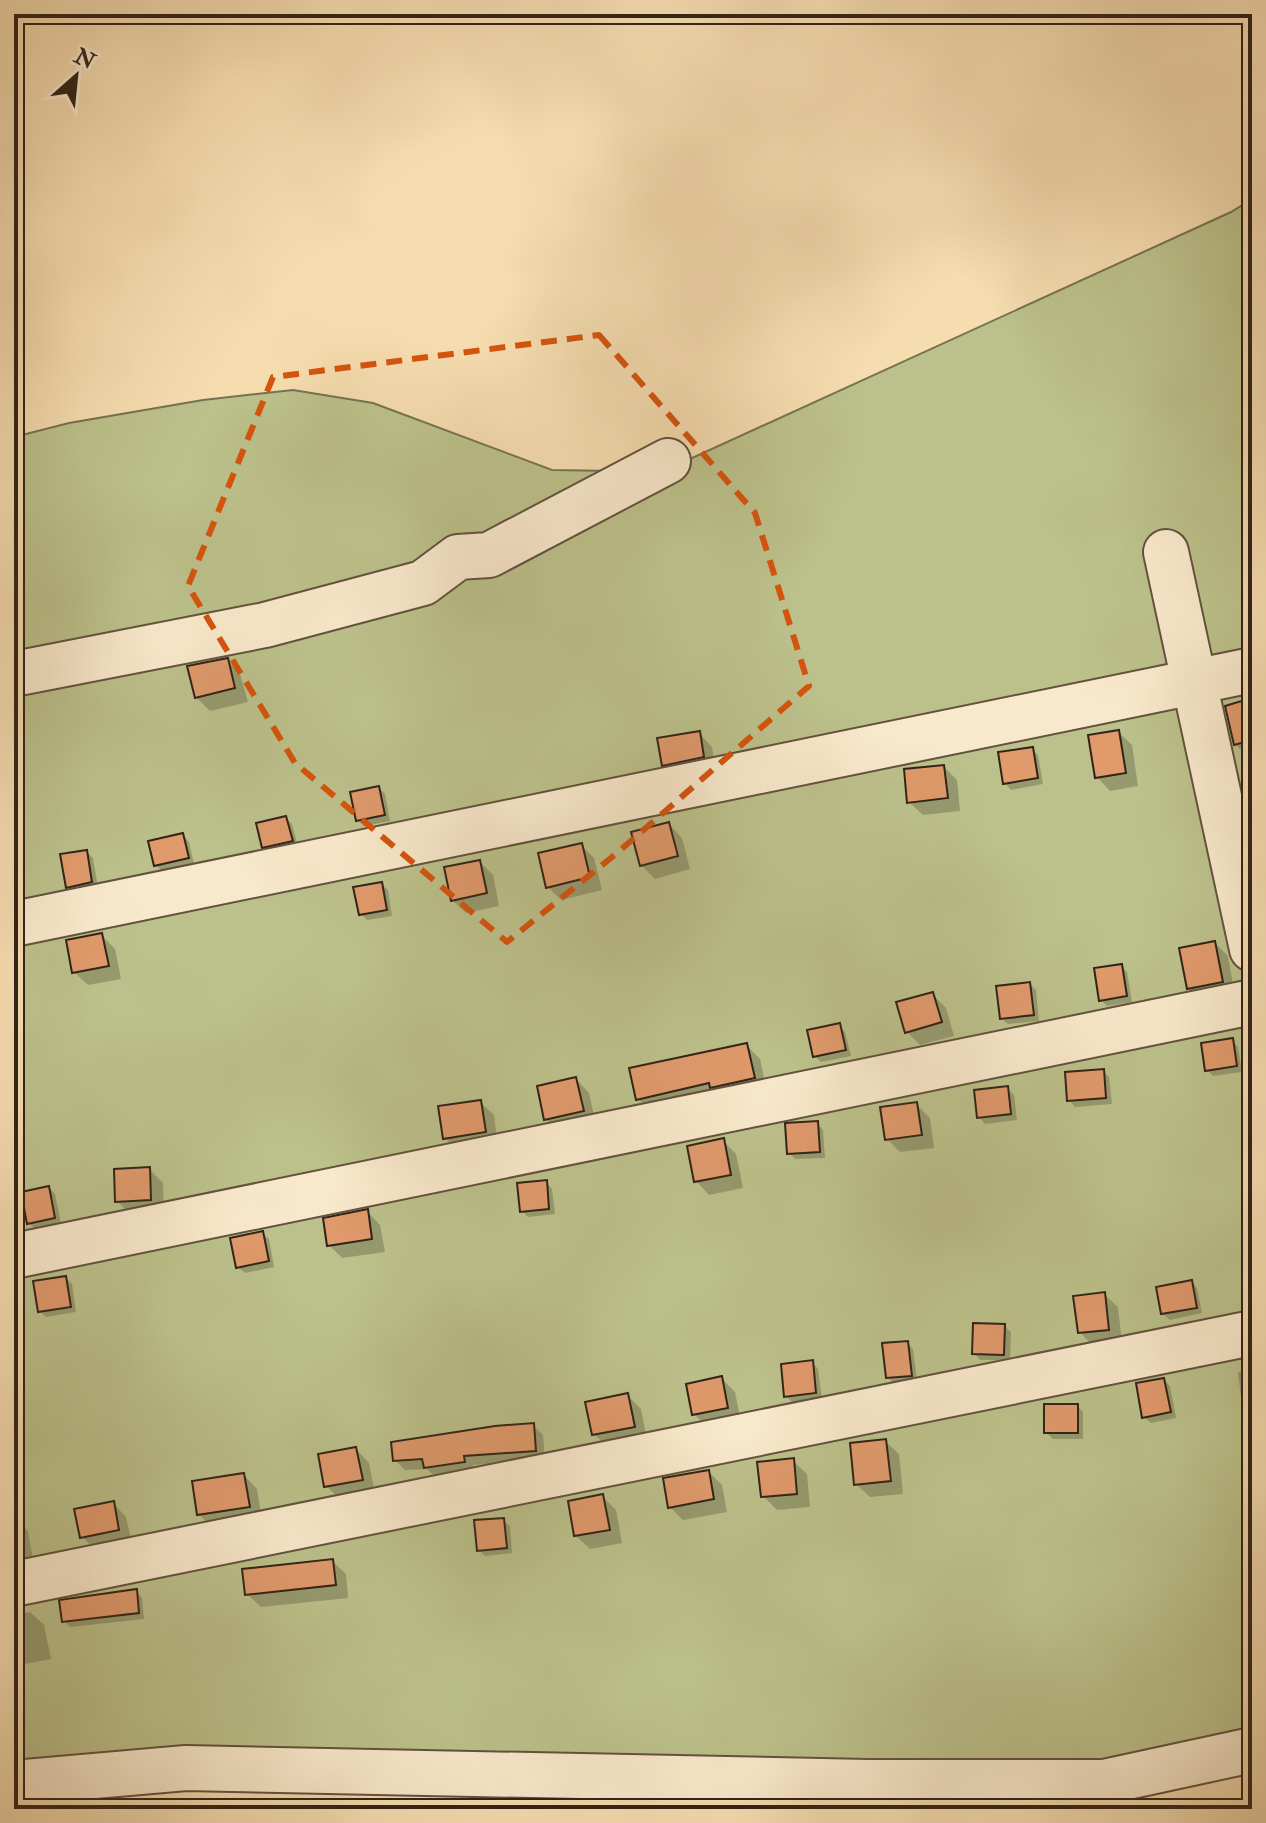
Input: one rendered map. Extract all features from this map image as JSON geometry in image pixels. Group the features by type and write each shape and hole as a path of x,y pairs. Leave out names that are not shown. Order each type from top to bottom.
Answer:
{"street":[{"path":"14,674 265,625 423,583 458,557 489,555 668,461"},
{"path":"1166,552 1252,949"},
{"path":"14,924 1252,670"},
{"path":"14,1256 1252,1002"},
{"path":"14,1584 1252,1333"},
{"path":"14,1783 186,1768 868,1782 1104,1782 1252,1750"}],"highlighted area":[{"path":"599,335 755,513 809,686 617,853 507,942 295,763 188,586 273,377"}],"green space":[{"path":"1252,199 1252,1750 1104,1782 14,1783 14,437 69,423 203,400 293,390 373,403 552,470 616,471 690,459 1231,212"}],"building":[{"path":"228,658 235,688 195,698 187,666"},
{"path":"1245,700 1252,725 1252,740 1234,745 1225,706"},
{"path":"1119,730 1126,773 1095,778 1088,735"},
{"path":"700,731 704,757 662,766 657,738"},
{"path":"1033,747 1038,778 1003,784 998,752"},
{"path":"944,765 948,798 907,803 904,769"},
{"path":"379,786 385,815 356,821 350,792"},
{"path":"286,816 293,841 262,848 256,823"},
{"path":"669,822 678,856 640,866 631,832"},
{"path":"183,833 189,858 154,866 148,841"},
{"path":"582,843 590,877 546,888 538,853"},
{"path":"87,850 92,882 66,888 60,854"},
{"path":"480,860 487,893 451,901 444,867"},
{"path":"382,882 387,910 359,915 353,887"},
{"path":"102,933 109,966 72,973 66,940"},
{"path":"1215,941 1223,982 1187,989 1179,948"},
{"path":"1122,964 1127,996 1099,1001 1094,968"},
{"path":"1030,982 1034,1015 1000,1019 996,986"},
{"path":"933,992 942,1022 905,1033 896,1002"},
{"path":"840,1023 846,1050 813,1057 807,1030"},
{"path":"1233,1038 1237,1066 1205,1071 1201,1043"},
{"path":"747,1043 755,1078 710,1088 709,1083 636,1100 629,1068"},
{"path":"1104,1069 1106,1098 1067,1101 1065,1072"},
{"path":"576,1077 584,1111 544,1120 537,1086"},
{"path":"1008,1086 1011,1114 977,1118 974,1090"},
{"path":"481,1100 486,1132 443,1139 438,1106"},
{"path":"917,1102 922,1135 885,1140 880,1107"},
{"path":"818,1121 820,1152 787,1154 785,1123"},
{"path":"724,1138 731,1175 694,1182 687,1146"},
{"path":"150,1167 151,1200 115,1202 114,1169"},
{"path":"547,1180 549,1209 520,1212 517,1183"},
{"path":"49,1186 55,1218 27,1224 21,1192"},
{"path":"368,1209 372,1239 327,1246 323,1218"},
{"path":"263,1231 269,1261 236,1268 230,1238"},
{"path":"66,1276 71,1307 38,1312 33,1281"},
{"path":"1192,1280 1197,1308 1161,1314 1156,1287"},
{"path":"1105,1292 1109,1330 1078,1333 1073,1296"},
{"path":"973,1323 1005,1324 1004,1355 972,1354"},
{"path":"908,1341 912,1376 886,1378 882,1343"},
{"path":"813,1360 816,1393 784,1397 781,1364"},
{"path":"722,1376 728,1408 692,1415 686,1384"},
{"path":"1164,1378 1171,1412 1142,1418 1136,1383"},
{"path":"628,1393 635,1427 592,1435 585,1402"},
{"path":"1044,1404 1078,1404 1078,1433 1044,1433"},
{"path":"534,1423 536,1451 464,1456 465,1462 424,1468 422,1459 393,1461 391,1442"},
{"path":"886,1439 891,1481 854,1485 850,1443"},
{"path":"356,1447 363,1480 324,1487 318,1454"},
{"path":"794,1458 797,1494 761,1497 757,1462"},
{"path":"709,1470 714,1499 668,1508 663,1478"},
{"path":"244,1473 250,1507 197,1515 192,1481"},
{"path":"603,1494 610,1530 574,1536 568,1501"},
{"path":"114,1501 119,1530 80,1538 74,1509"},
{"path":"504,1518 507,1548 477,1551 474,1520"},
{"path":"333,1559 336,1585 245,1595 242,1569"},
{"path":"137,1589 139,1613 62,1622 59,1600"}]}
